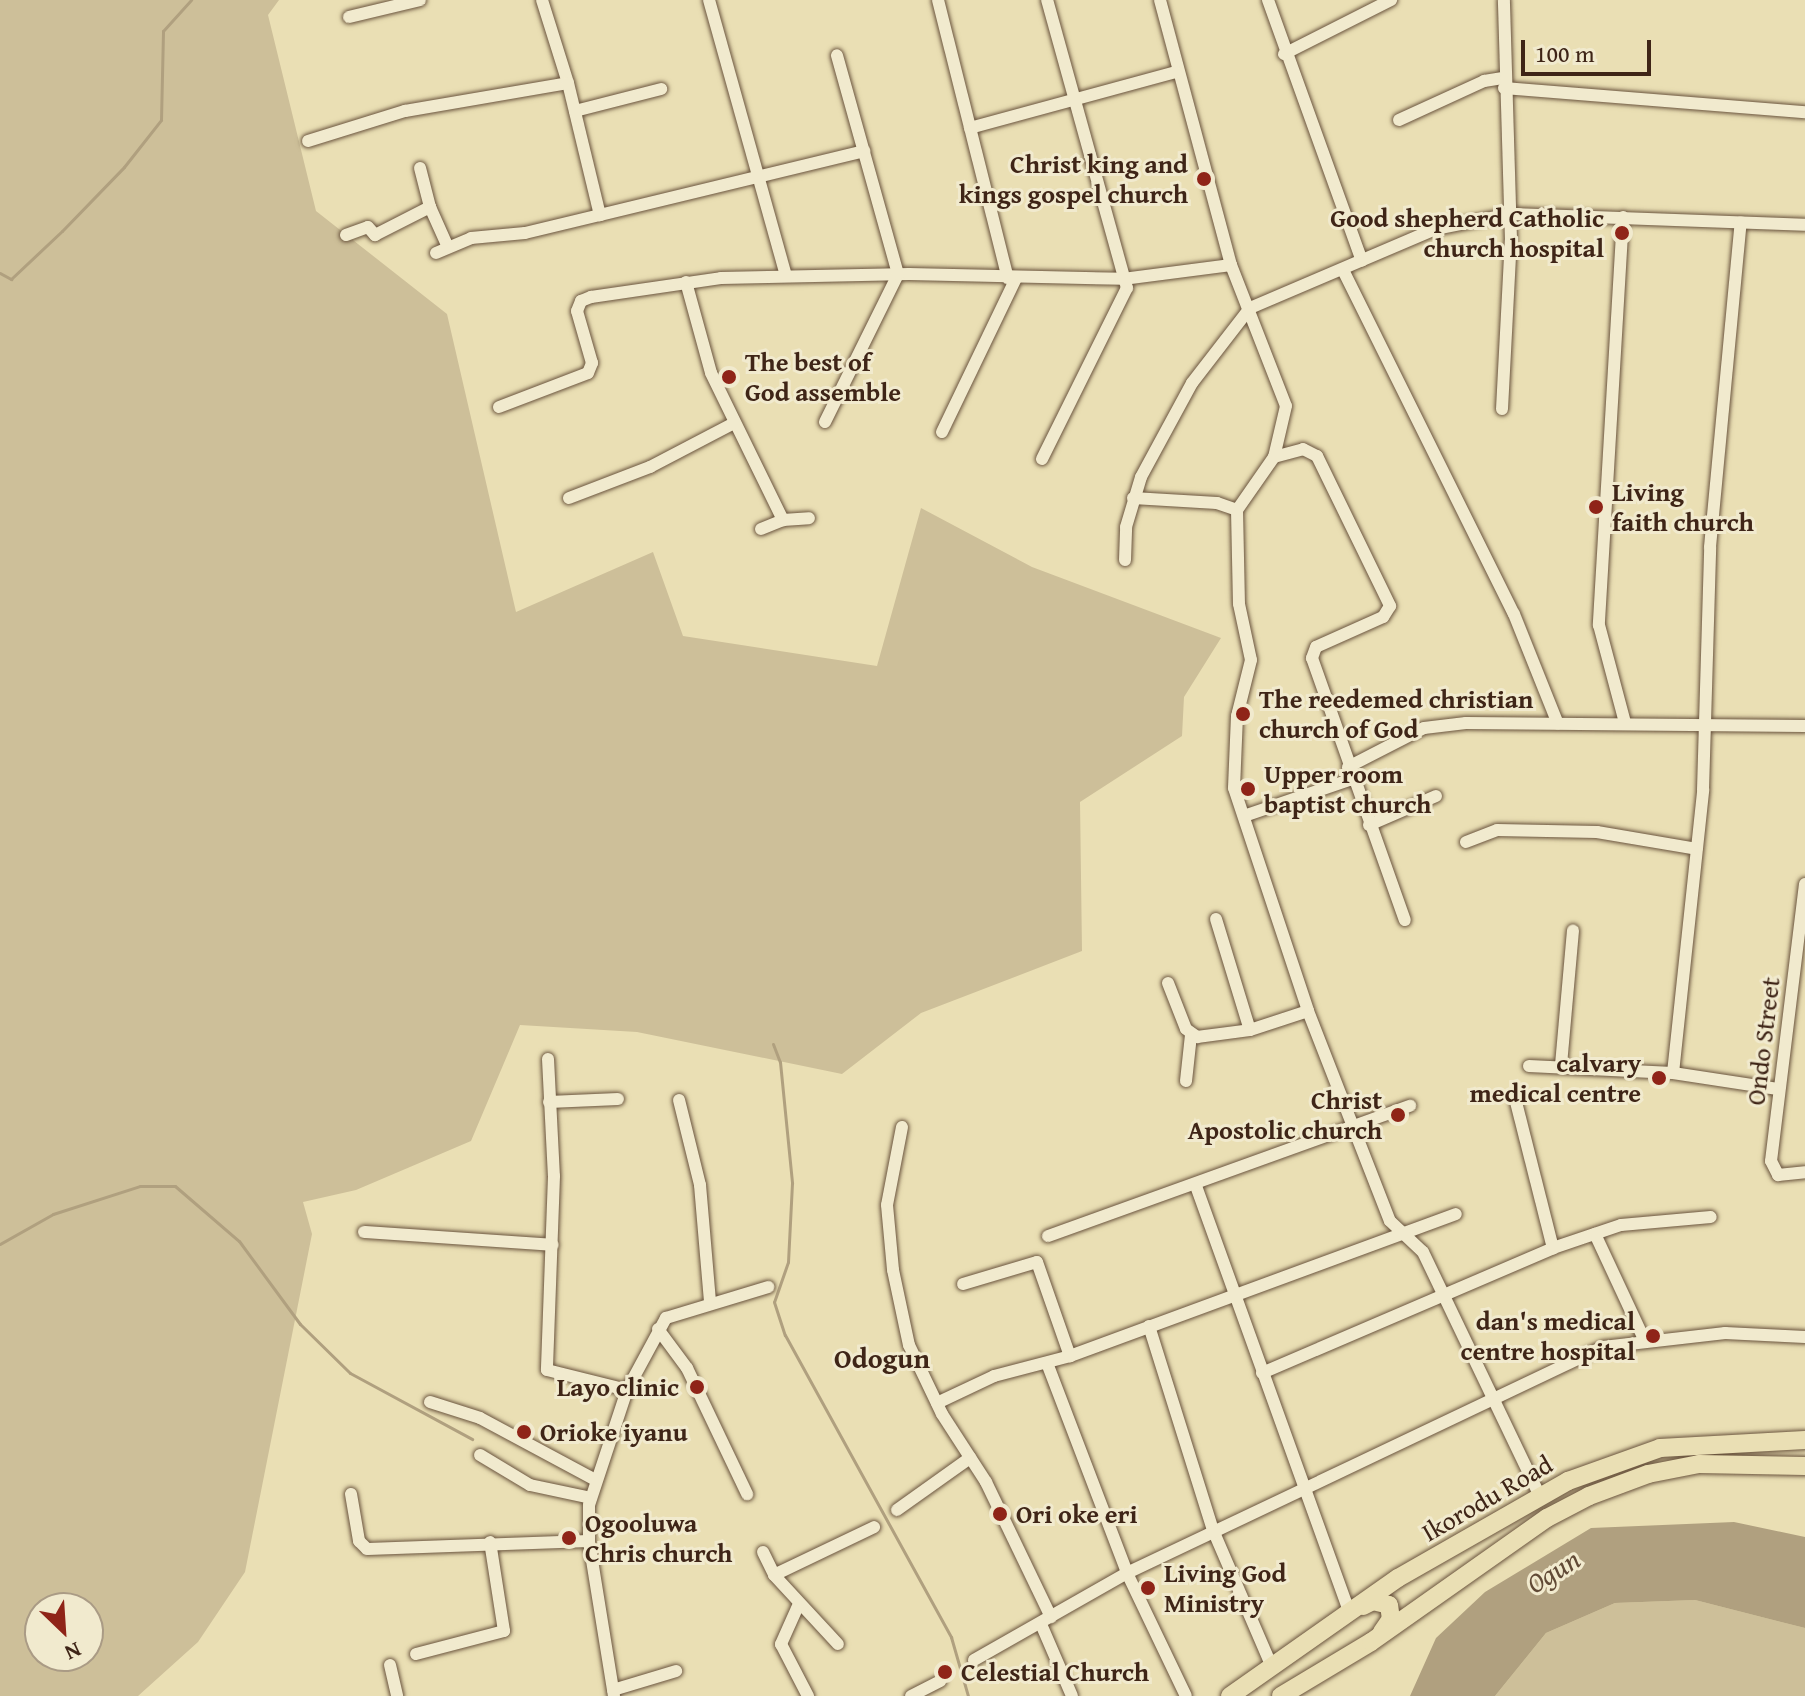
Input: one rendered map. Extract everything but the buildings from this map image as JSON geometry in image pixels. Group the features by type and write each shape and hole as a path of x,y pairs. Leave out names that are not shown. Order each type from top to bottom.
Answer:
{"highway":[{"name":"Ikorodu Road","path":"1230,1696 1349,1612 1540,1496 1660,1448 1805,1440"},
{"name":"Ikorodu Road","path":"1286,1695 1371,1642 1547,1518 1618,1484 1699,1464 1805,1466"},
{"path":"1349,1612 1373,1601 1389,1605 1388,1626 1371,1642"}],"street":[{"path":"349,17 420,0"},
{"path":"542,0 568,83 600,215"},
{"path":"709,0 786,275"},
{"path":"938,0 1012,278 942,432"},
{"path":"1042,459 1123,300 1123,279 1047,0"},
{"path":"1160,0 1176,72 1231,265 1286,406 1274,457 1237,510 1239,604 1251,660 1237,716 1232,774 1308,1011 1356,1125 1390,1221 1423,1252 1540,1496"},
{"path":"1268,0 1284,54 1362,261"},
{"path":"1502,409 1511,214 1503,83 1504,0"},
{"path":"1284,54 1387,1"},
{"path":"825,422 898,274 837,55"},
{"path":"970,128 1176,72"},
{"path":"1399,120 1484,81 1805,112"},
{"path":"308,141 405,111 568,83"},
{"path":"575,111 661,89"},
{"path":"436,253 447,245 600,215 759,179 864,151"},
{"path":"420,168 430,207 447,245"},
{"path":"346,235 368,227 375,235 430,207"},
{"path":"1125,560 1133,498 1192,383 1250,308 1435,229 1511,214 1805,225"},
{"path":"1623,217 1599,625 1625,723"},
{"path":"1673,1073 1697,849 1705,725 1710,547 1741,222"},
{"path":"499,407 588,373 592,363 577,311 581,301 686,282 786,275 1123,279 1231,265"},
{"path":"1343,270 1514,614 1558,724"},
{"path":"686,282 700,345 734,423 783,520"},
{"path":"569,498 650,467 734,423"},
{"path":"1274,457 1303,449 1317,456 1390,606 1383,617 1313,652 1317,681 1405,920"},
{"path":"1133,498 1217,503 1237,510"},
{"path":"761,529 783,520 809,518"},
{"path":"1244,816 1350,773 1424,728 1625,723 1805,726"},
{"path":"1369,825 1436,796"},
{"path":"1466,842 1497,830 1597,832 1697,849"},
{"name":"Ondo Street","path":"1805,884 1778,1089 1772,1171 1785,1176 1805,1172"},
{"path":"1216,919 1250,1030"},
{"path":"1561,1065 1573,931"},
{"path":"1168,983 1191,1035 1186,1081"},
{"path":"1191,1035 1250,1030 1308,1011"},
{"path":"548,1059 553,1245 547,1370 627,1390"},
{"path":"1529,1066 1561,1065 1673,1073 1778,1089"},
{"path":"549,1102 618,1099"},
{"path":"679,1100 700,1185 710,1301"},
{"path":"1516,1102 1553,1248"},
{"path":"1048,1236 1196,1186 1410,1106"},
{"path":"902,1127 887,1205 891,1256 909,1345 937,1403 970,1458 1046,1621 1072,1696"},
{"path":"1196,1186 1349,1612"},
{"path":"937,1403 994,1376 1070,1356 1456,1214"},
{"path":"1262,1373 1444,1298 1553,1248 1621,1225 1711,1217"},
{"path":"364,1232 553,1245"},
{"path":"1595,1234 1645,1341"},
{"path":"963,1284 1037,1262 1070,1356"},
{"path":"676,1671 614,1693 589,1541 594,1479 627,1390 658,1329 677,1312 768,1287"},
{"path":"1149,1326 1213,1530 1272,1667"},
{"path":"658,1329 687,1368 747,1494"},
{"path":"974,1660 1127,1573 1213,1530 1603,1347 1725,1333 1805,1337"},
{"path":"1047,1363 1127,1573 1186,1696"},
{"path":"430,1402 480,1418 594,1479"},
{"path":"480,1455 530,1485 591,1498"},
{"path":"897,1510 970,1458"},
{"path":"351,1494 359,1541 367,1549 490,1542 589,1541"},
{"path":"774,1575 874,1527"},
{"path":"416,1654 504,1631 490,1542"},
{"path":"763,1552 774,1575 798,1606 838,1644"},
{"path":"798,1606 781,1644 808,1696"},
{"path":"390,1665 397,1696"},
{"path":"911,1696 940,1681"}],"shaded area":[{"path":"0,0 279,0 268,15 316,211 447,314 516,612 653,552 683,636 877,666 921,508 1032,567 1221,638 1184,697 1182,736 1080,802 1082,951 921,1013 842,1074 637,1032 520,1025 471,1141 356,1190 303,1202 312,1234 245,1572 198,1642 138,1696 0,1696"},
{"path":"1695,1600 1805,1628 1805,1696 1495,1696 1546,1633 1615,1603"}],"water":[{"name":"Ogun","path":"1734,1522 1805,1537 1805,1628 1695,1600 1615,1603 1546,1633 1495,1696 1410,1696 1436,1638 1485,1592 1591,1528"}],"waterway":[{"path":"0,273 11,279 62,231 124,167 161,120 163,31 191,0"},
{"path":"773,1044 780,1062 792,1183 788,1262 774,1302 785,1335 951,1637 968,1696"},
{"path":"0,1244 53,1214 140,1186 175,1186 239,1241 300,1324 350,1373 472,1439"}],"place":[{"name":"Christ king and kings gospel church","path":"1204,179"},
{"name":"Good shepherd Catholic church hospital","path":"1622,233"},
{"name":"The best of God assemble","path":"729,377"},
{"name":"Living faith church","path":"1596,507"},
{"name":"The reedemed christian church of God","path":"1243,714"},
{"name":"Upper room baptist church","path":"1248,789"},
{"name":"calvary medical centre","path":"1659,1078"},
{"name":"Christ Apostolic church","path":"1398,1115"},
{"name":"dan's medical centre hospital","path":"1653,1336"},
{"name":"Layo clinic","path":"697,1387"},
{"name":"Orioke iyanu","path":"524,1432"},
{"name":"Ori oke eri","path":"1000,1514"},
{"name":"Ogooluwa Chris church","path":"569,1538"},
{"name":"Living God Ministry","path":"1148,1588"},
{"name":"Celestial Church","path":"945,1672"}],"district":[{"name":"Odogun","path":"882,1358"}]}
